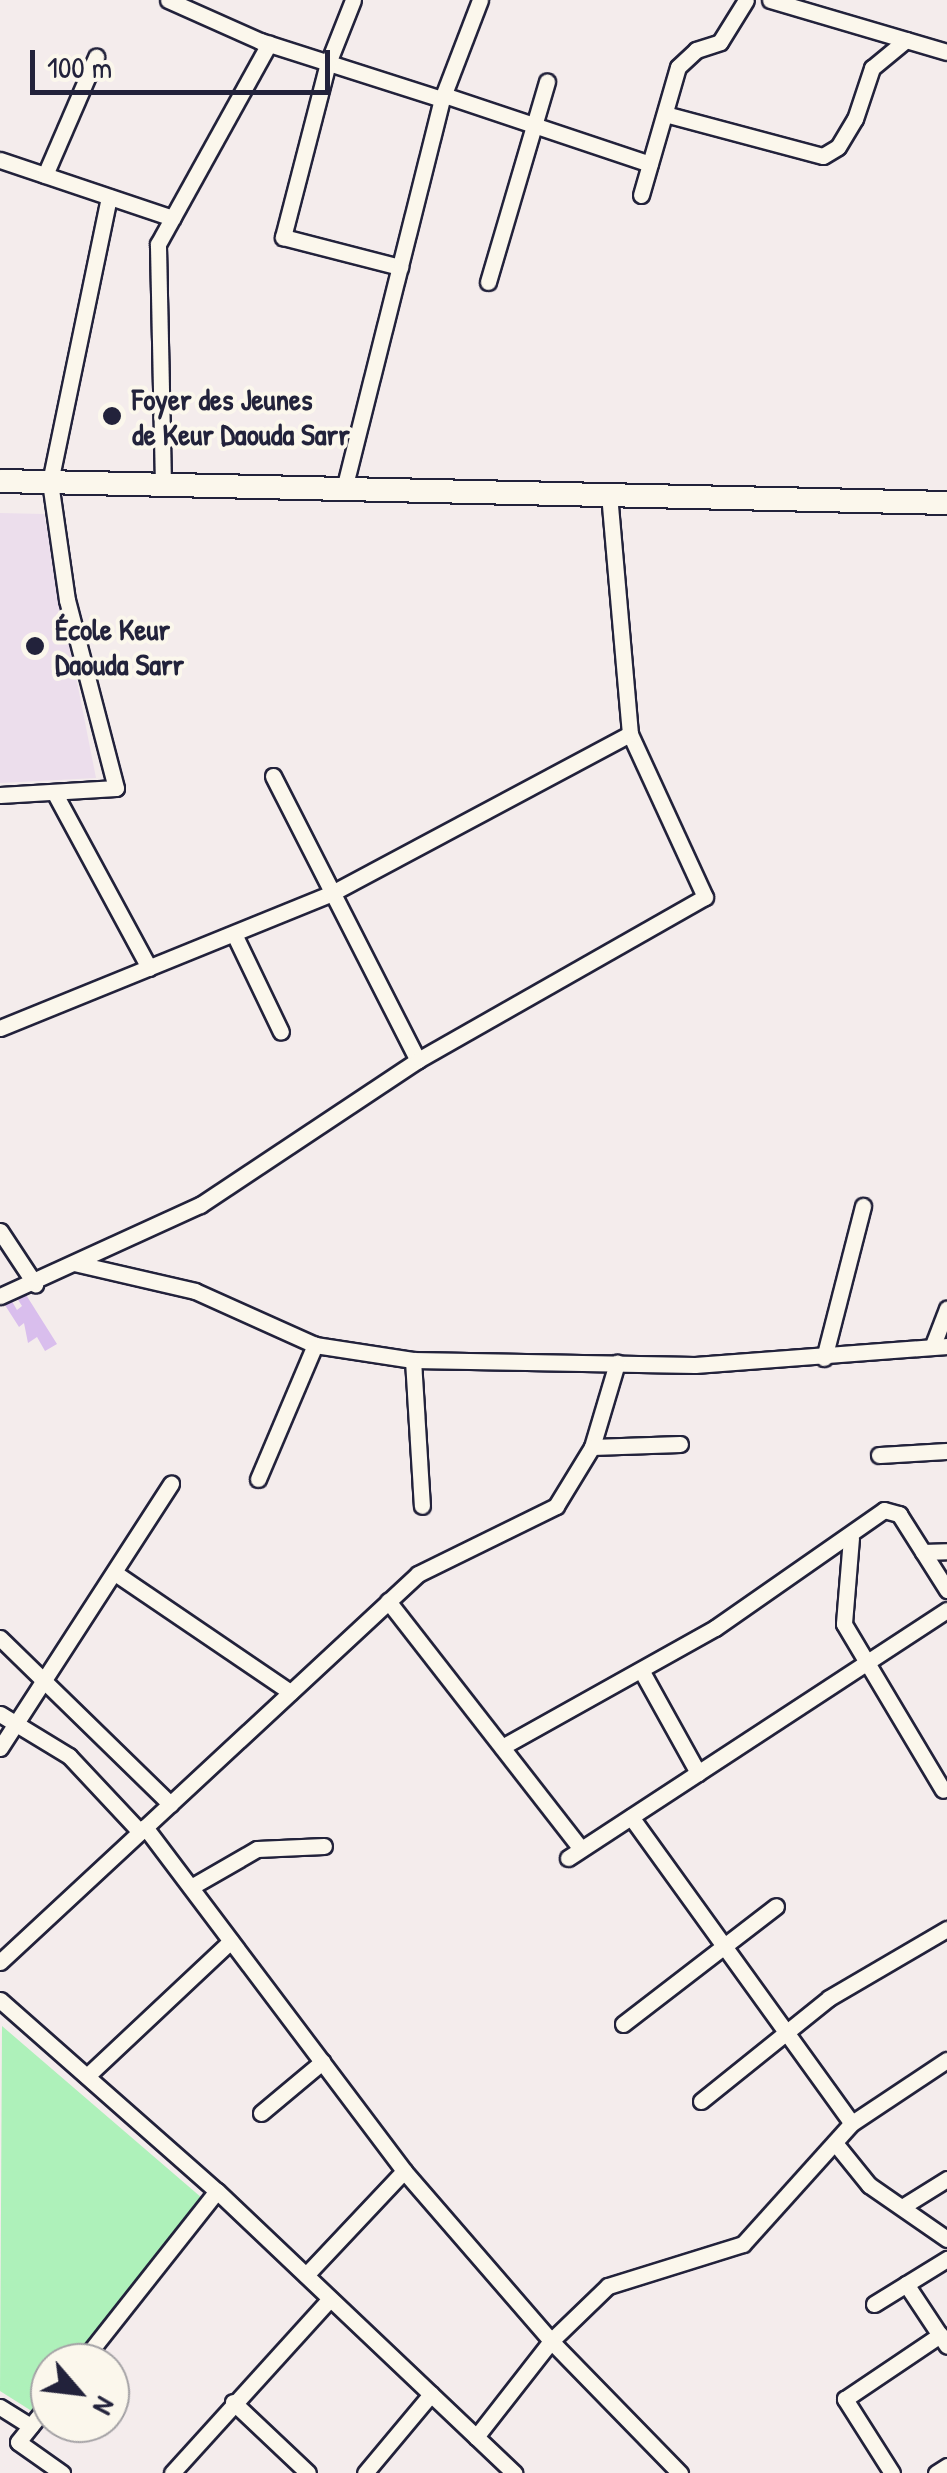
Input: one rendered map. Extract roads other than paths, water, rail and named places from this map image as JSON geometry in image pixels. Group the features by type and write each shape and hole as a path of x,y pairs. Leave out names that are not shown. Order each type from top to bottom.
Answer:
{"street":[{"path":"168,0 269,44 650,164"},
{"path":"354,0 328,63 283,237 400,267"},
{"path":"344,489 443,97 480,0"},
{"path":"640,195 678,68 696,50 720,42 746,0"},
{"path":"770,0 947,52"},
{"path":"665,114 823,156 838,147 855,118 872,68 906,40"},
{"path":"163,485 158,244 269,44"},
{"path":"45,176 96,58"},
{"path":"488,282 548,80"},
{"path":"0,160 172,218"},
{"path":"0,795 116,788 67,600 50,482 109,197"},
{"path":"0,481 947,503"},
{"path":"0,1296 35,1284 200,1205 418,1060 704,898 630,734 609,495"},
{"path":"0,1028 235,936 330,894 630,734"},
{"path":"273,776 418,1060"},
{"path":"54,792 149,968"},
{"path":"235,936 281,1032"},
{"path":"824,1358 863,1206"},
{"path":"0,1231 35,1284"},
{"path":"74,1263 195,1291 316,1346 413,1360 617,1364 824,1358 940,1346 947,1309"},
{"path":"258,1479 316,1346"},
{"path":"413,1360 422,1506"},
{"path":"0,1962 418,1574 556,1506 592,1447 617,1364"},
{"path":"592,1447 680,1444"},
{"path":"878,1455 947,1451"},
{"path":"0,1748 38,1680 115,1572 171,1484"},
{"path":"502,1747 642,1670 850,1538 884,1510 893,1510 947,1590"},
{"path":"850,1538 842,1618 943,1790"},
{"path":"923,1552 947,1550"},
{"path":"115,1572 290,1692"},
{"path":"388,1601 502,1747 574,1854 868,1662 943,1618"},
{"path":"0,1638 38,1680 170,1804"},
{"path":"642,1670 698,1773"},
{"path":"0,1714 70,1756 143,1829 404,2170 551,2341 680,2473"},
{"path":"631,1816 852,2123"},
{"path":"191,1887 256,1849 324,1846"},
{"path":"623,2024 776,1906"},
{"path":"701,2101 829,1998 947,1929"},
{"path":"87,2076 232,1941"},
{"path":"1,2003 217,2191 514,2473"},
{"path":"476,2437 551,2341 608,2286 732,2250 752,2238 852,2123 947,2060"},
{"path":"261,2113 322,2062"},
{"path":"835,2144 869,2185 947,2238"},
{"path":"306,2276 404,2170"},
{"path":"902,2208 947,2180"},
{"path":"96,2343 217,2191"},
{"path":"874,2304 947,2259"},
{"path":"892,2473 845,2398 944,2341 906,2284"},
{"path":"172,2473 330,2299"},
{"path":"365,2473 431,2394"},
{"path":"233,2402 308,2473"},
{"path":"2,2413 30,2426 18,2442 62,2473"},
{"path":"936,2473 947,2466"}],"place":[{"name":"Foyer des Jeunes de Keur Daouda Sarr","path":"112,416"},
{"name":"École Keur Daouda Sarr","path":"35,646"}]}
